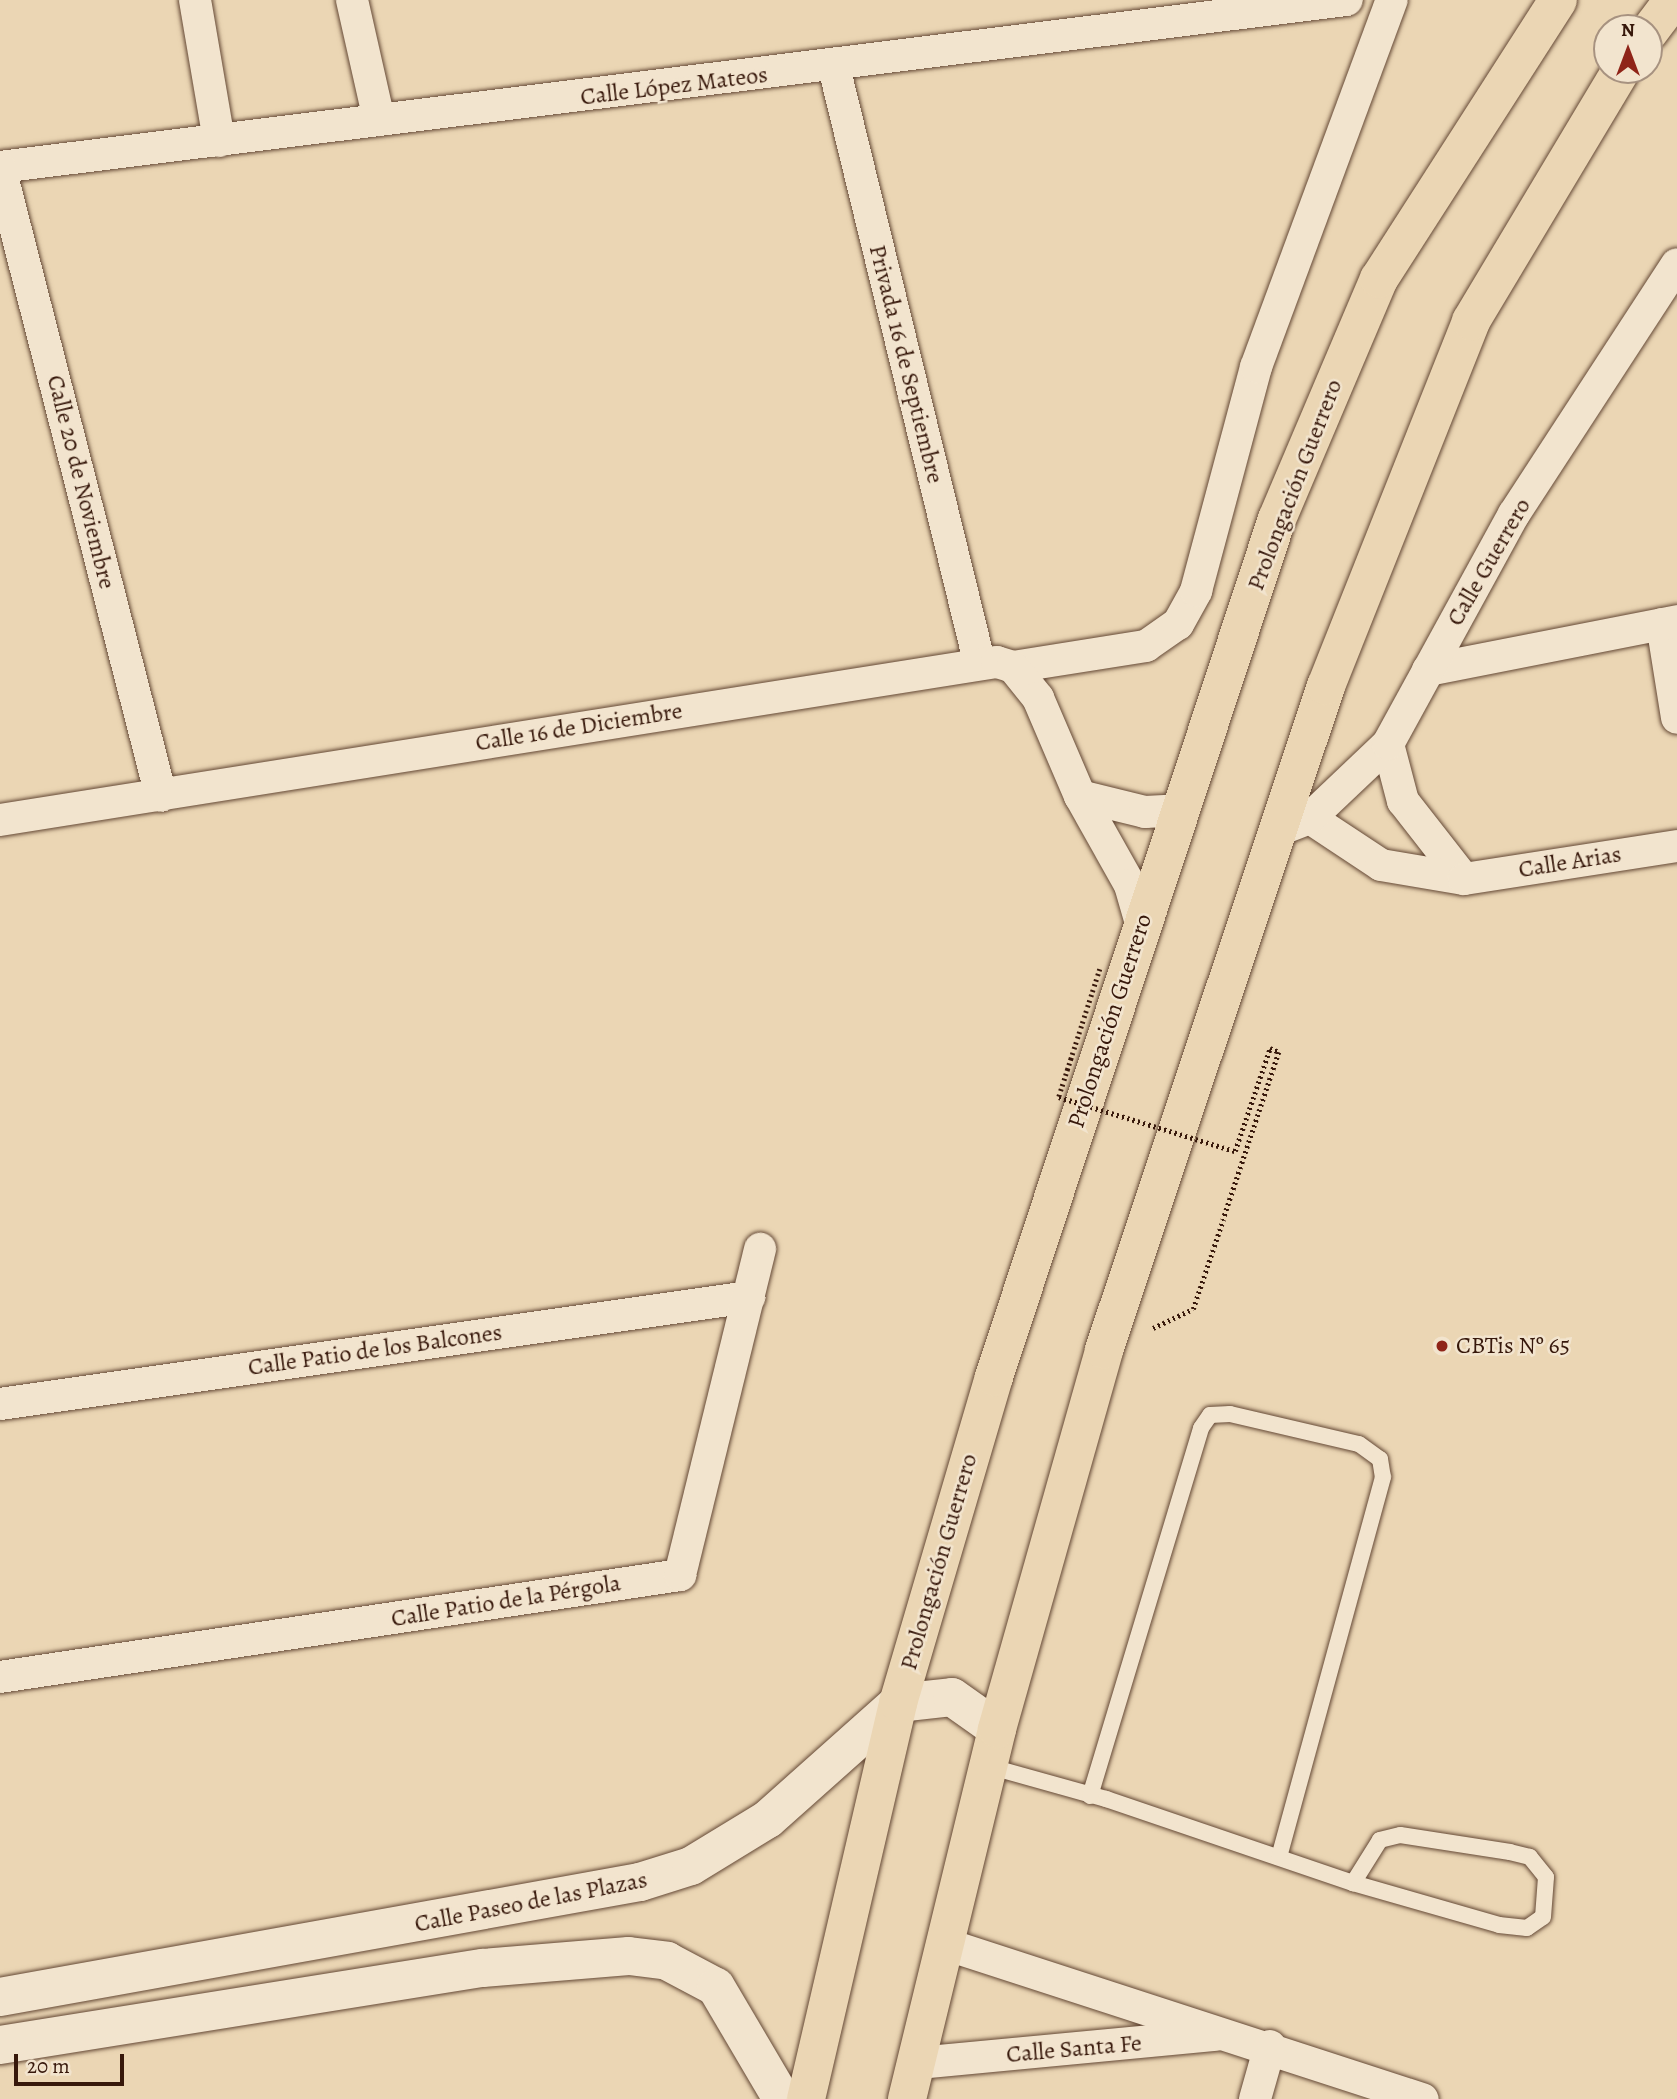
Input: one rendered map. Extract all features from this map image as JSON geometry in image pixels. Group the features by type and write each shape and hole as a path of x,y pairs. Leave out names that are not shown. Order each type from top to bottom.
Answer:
{"main road":[{"name":"Prolongación Guerrero","path":"806,2099 898,1703 994,1377 1141,923 1277,519 1379,279 1558,0"},
{"path":"907,2099 948,1945 997,1729 1104,1350 1471,321 1613,84"}],"street":[{"path":"195,0 219,141"},
{"path":"352,0 379,120"},
{"name":"Calle López Mateos","path":"0,167 834,67 1347,0"},
{"name":"Calle 16 de Diciembre","path":"0,820 979,662 1013,667 1146,646 1178,624 1196,591 1256,367 1392,0"},
{"name":"Privada 16 de Septiembre","path":"834,67 979,662"},
{"name":"Calle 20 de Noviembre","path":"0,167 161,796"},
{"name":"Calle Guerrero","path":"1293,825 1388,744 1514,514 1677,264"},
{"path":"1429,670 1670,622 1677,718"},
{"path":"1013,667 1038,698 1080,796 1108,839 1141,923"},
{"path":"1388,744 1403,801 1464,879"},
{"path":"1080,796 1145,812 1180,810"},
{"name":"Calle Arias","path":"1293,825 1381,865 1464,879 1677,846"},
{"name":"Calle Patio de la Pérgola","path":"0,1677 680,1575 760,1249"},
{"name":"Calle Patio de los Balcones","path":"0,1404 749,1297"},
{"path":"898,1703 951,1697 997,1729"},
{"name":"Calle Paseo de las Plazas","path":"0,1997 465,1917 691,1866 768,1819 898,1703"},
{"name":"Calle Santa Fe","path":"948,1945 1270,2046 1423,2099"},
{"path":"0,2045 483,1968 629,1956 667,1961 716,1987 782,2099"},
{"name":"Calle Santa Fe","path":"918,2063 1231,2034"},
{"path":"1255,2099 1270,2046"}],"lane":[{"path":"1090,1796 1200,1428 1210,1415 1230,1414 1359,1444 1380,1459 1383,1477 1279,1857"},
{"path":"988,1766 1090,1796 1353,1883 1499,1925 1527,1928 1543,1917 1546,1877 1530,1857 1401,1836 1380,1840 1353,1883"}],"path":[{"path":"1100,969 1059,1097 1236,1151 1270,1048 1279,1052 1193,1309 1104,1350"}],"place":[{"name":"CBTis Nº 65","path":"1442,1346"}]}
